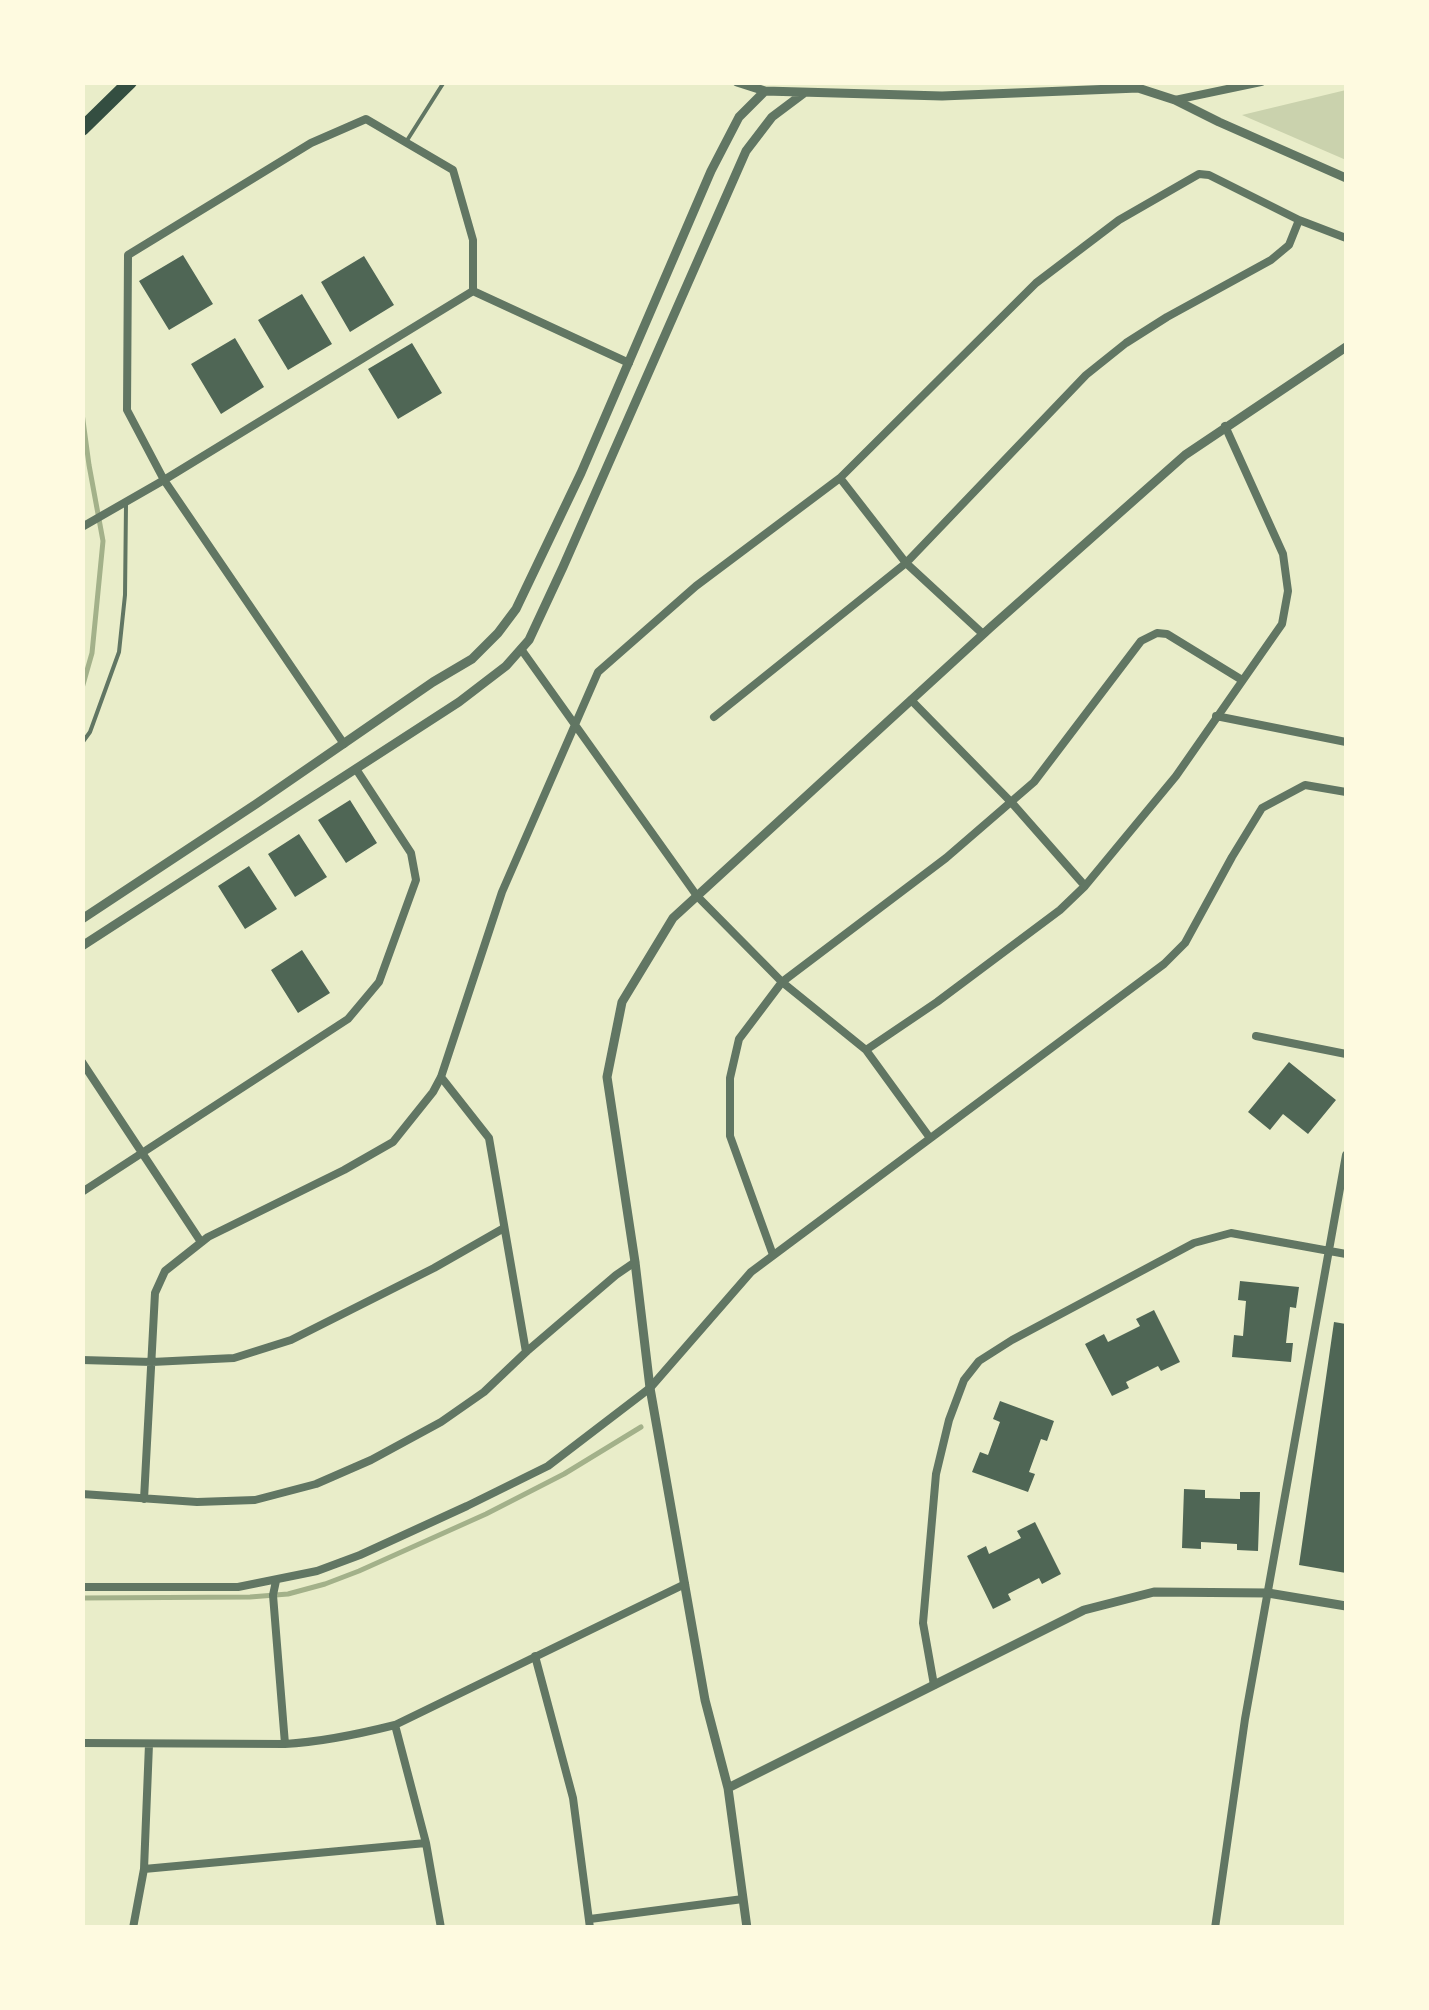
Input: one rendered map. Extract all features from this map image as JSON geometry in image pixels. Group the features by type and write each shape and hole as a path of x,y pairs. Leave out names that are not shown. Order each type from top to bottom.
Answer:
{"highway":[{"path":"82,129 130,82"}],"street":[{"path":"737,82 765,92 942,96 1087,86 1138,88 1175,100 1346,178"},
{"path":"1175,100 1261,82"},
{"path":"82,918 472,659 498,632 516,609 581,473 725,144 739,116 765,92"},
{"path":"82,946 459,702 506,666 521,649 563,566 746,151 772,117 804,93"},
{"path":"344,744 164,480 127,410 128,255 311,143 366,119 453,170 473,240 473,291"},
{"path":"144,1499 155,1292 165,1270 201,1242 393,1142 433,1092 502,892 598,672 696,586 840,478 1036,284 1118,220 1199,174 1209,175 1299,220 1346,238"},
{"path":"714,717 906,563 1086,374 1167,317 1272,260 1289,245 1299,220"},
{"path":"473,291 629,363"},
{"path":"82,527 473,291"},
{"path":"747,1928 728,1788 705,1700 650,1388 607,1078 622,1002 672,918 983,634 1184,455 1346,347"},
{"path":"866,1050 938,1002 1060,910 1085,886 1176,776 1282,624 1288,590 1283,554 1225,426"},
{"path":"840,478 906,563 983,634"},
{"path":"773,1255 730,1136 730,1078 739,1040 782,982 946,858 1034,782 1141,641 1157,633 1167,634 1242,680"},
{"path":"521,649 697,896 782,982 866,1050 930,1138"},
{"path":"912,700 1012,802 1085,886"},
{"path":"1216,716 1346,742"},
{"path":"82,1192 348,1019 379,982 416,880 412,853 356,769"},
{"path":"82,1587 238,1587 317,1572 548,1466 650,1388 751,1272 1164,964 1186,942 1262,808 1305,785 1346,792"},
{"path":"1256,1036 1346,1054"},
{"path":"82,1062 201,1242"},
{"path":"440,1077 489,1138 526,1352"},
{"path":"1215,1928 1245,1719 1346,1155"},
{"path":"82,1360 234,1358 291,1340 504,1228"},
{"path":"934,1684 923,1623 936,1474 964,1380 980,1362 1012,1340 1194,1244 1231,1234 1346,1254"},
{"path":"82,1494 197,1502 255,1500 316,1484 371,1460 440,1422 484,1392 635,1262"},
{"path":"276,1580 273,1594 286,1744"},
{"path":"82,1743 286,1744 318,1742 396,1724 685,1584"},
{"path":"728,1788 1084,1610 1154,1592 1268,1594 1346,1606"},
{"path":"535,1656 573,1798 590,1924 743,1899"},
{"path":"396,1724 426,1843 441,1928"},
{"path":"133,1928 144,1869 148,1744"},
{"path":"144,1869 426,1843"}],"lane":[{"path":"406,142 444,82"},
{"path":"82,743 90,732 119,652 125,595 126,502"}],"green space":[{"path":"1346,90 1346,160 1242,115"}],"building":[{"path":"183,255 213,304 169,330 139,281"},
{"path":"364,256 394,305 350,332 321,282"},
{"path":"302,294 332,344 288,370 258,320"},
{"path":"235,338 264,387 221,414 191,364"},
{"path":"412,343 442,393 398,419 368,369"},
{"path":"350,800 377,843 346,863 318,820"},
{"path":"299,834 327,877 295,897 268,854"},
{"path":"249,866 277,909 245,929 218,886"},
{"path":"302,950 330,993 298,1013 271,970"},
{"path":"1289,1062 1336,1100 1308,1134 1283,1114 1270,1130 1248,1112"},
{"path":"1240,1281 1299,1287 1296,1308 1290,1307 1286,1343 1293,1343 1291,1362 1232,1357 1234,1335 1243,1336 1246,1301 1238,1300"},
{"path":"1154,1310 1180,1362 1161,1371 1158,1366 1126,1382 1129,1388 1112,1396 1085,1344 1104,1334 1108,1342 1140,1326 1136,1319"},
{"path":"1334,1322 1346,1324 1346,1573 1299,1565"},
{"path":"1000,1401 1054,1421 1047,1441 1041,1439 1029,1472 1035,1474 1028,1492 972,1472 980,1452 988,1455 1000,1422 993,1419"},
{"path":"1184,1489 1205,1490 1205,1498 1240,1499 1240,1492 1260,1492 1258,1551 1237,1550 1237,1544 1201,1542 1201,1549 1182,1548"},
{"path":"1035,1522 1061,1574 1042,1584 1039,1578 1008,1594 1011,1600 993,1609 967,1556 986,1546 989,1554 1021,1538 1017,1531"}],"waterway":[{"path":"82,413 103,541 92,653 82,688"},
{"path":"82,1598 250,1597 288,1594 325,1584 486,1514 564,1474 641,1427"}]}
